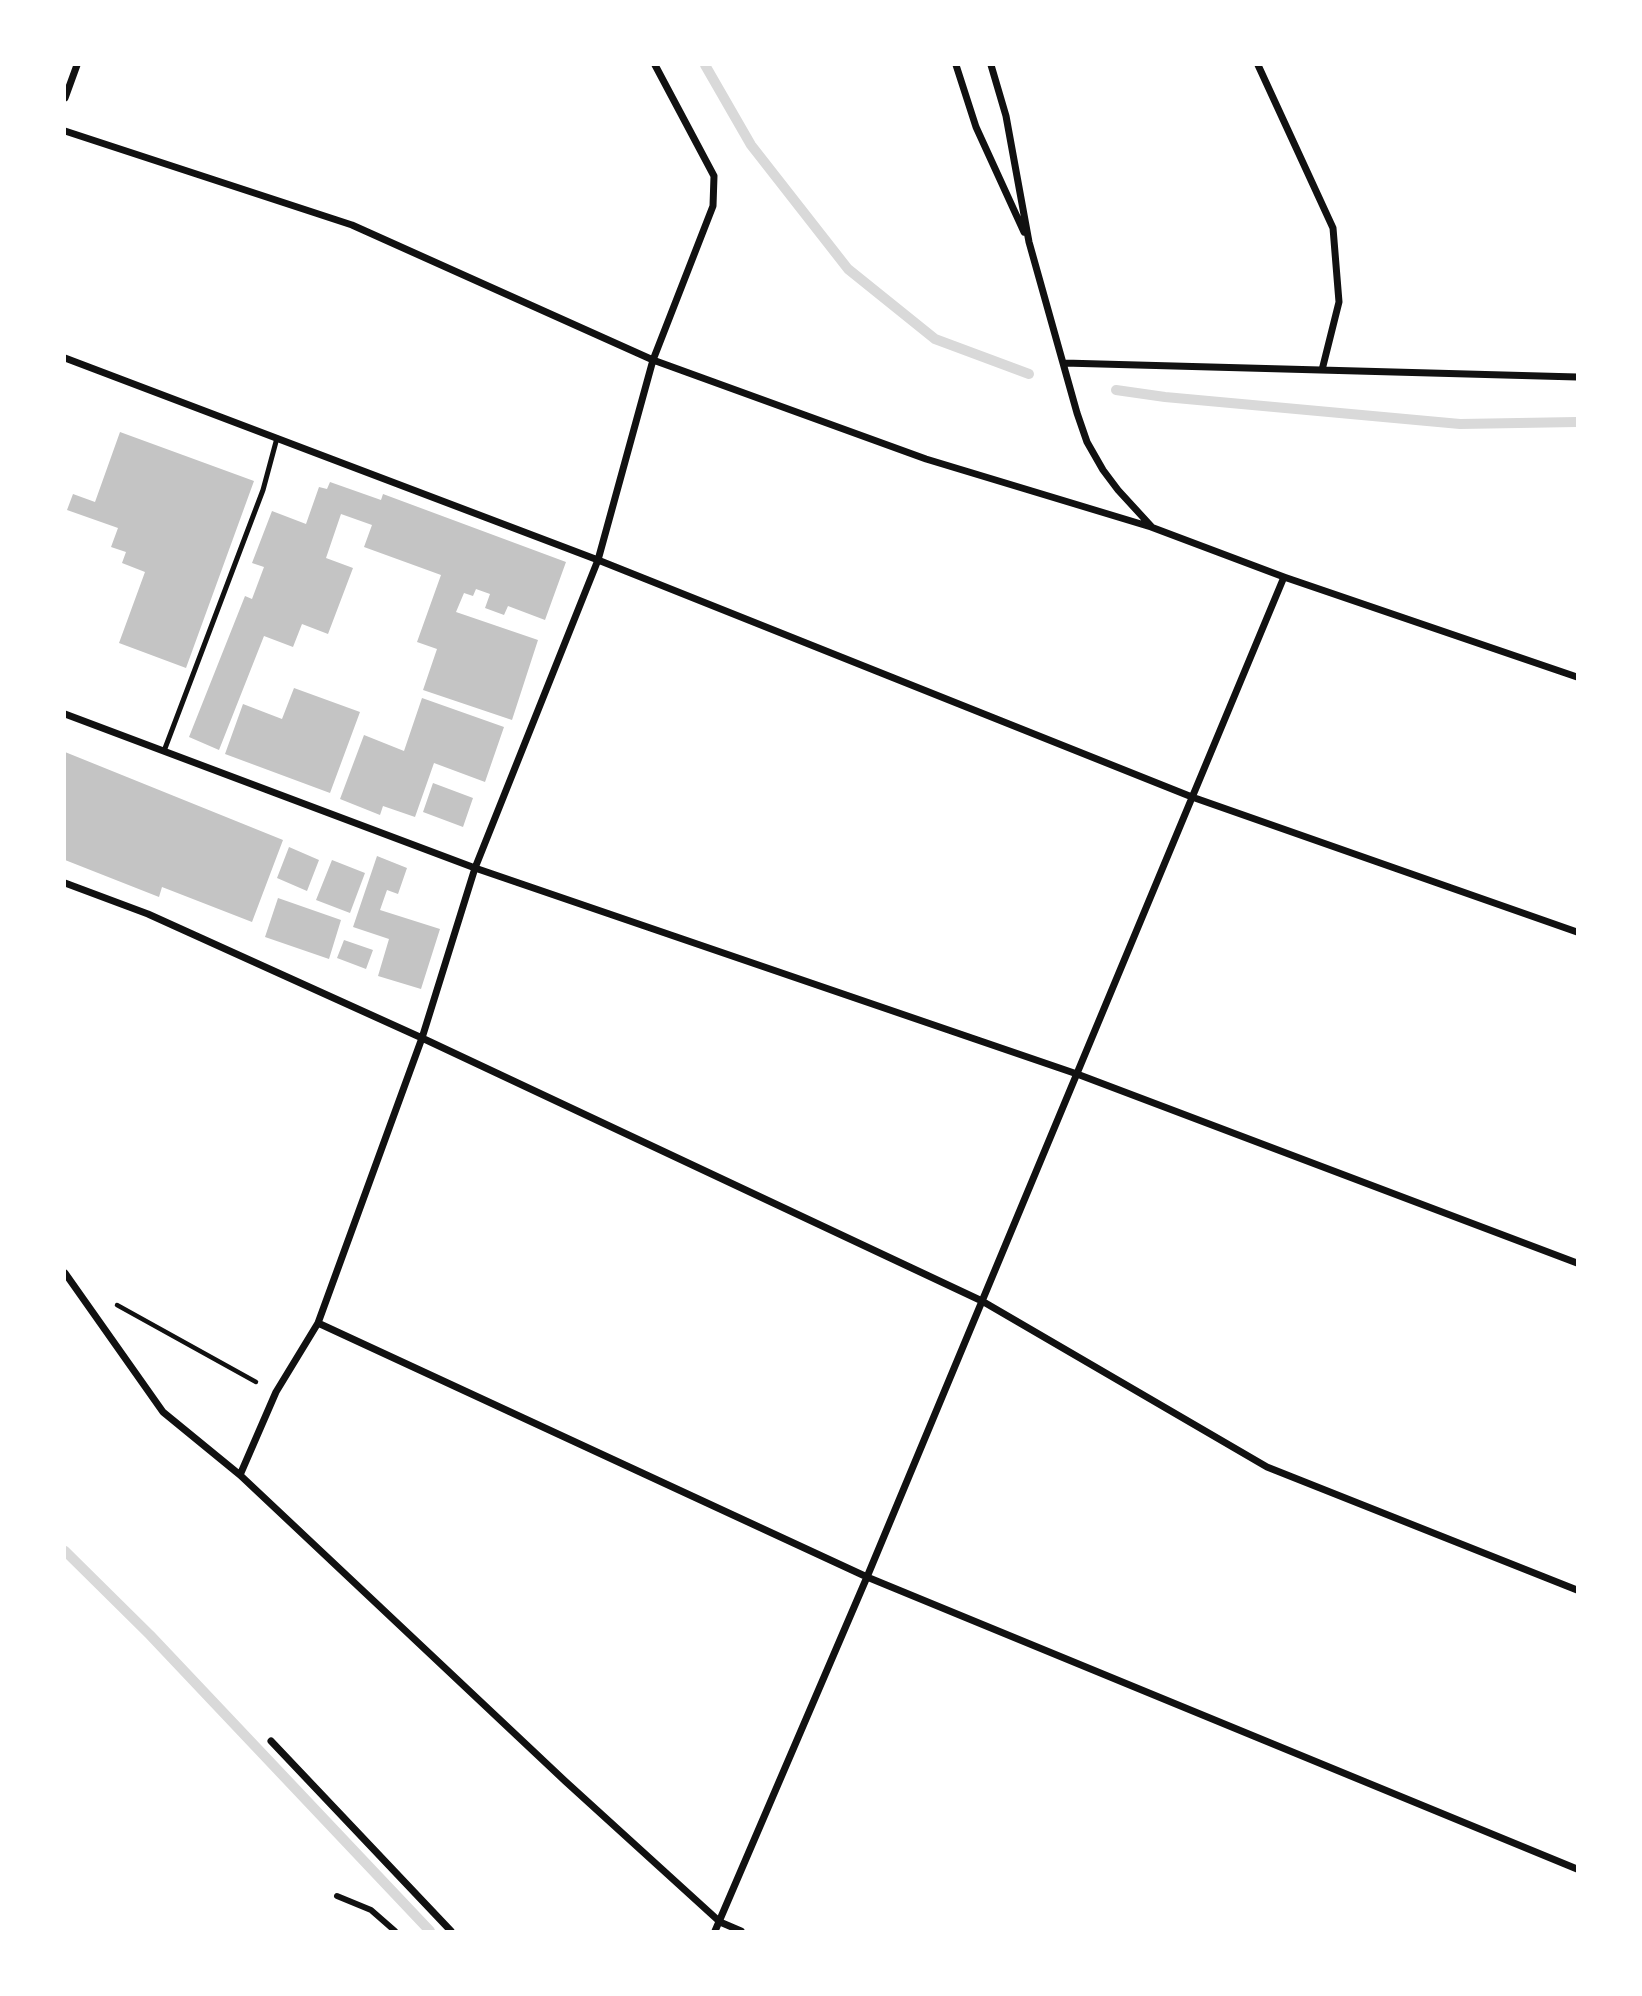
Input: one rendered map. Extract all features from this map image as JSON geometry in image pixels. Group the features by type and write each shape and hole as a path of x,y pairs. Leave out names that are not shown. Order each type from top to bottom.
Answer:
{"street":[{"path":"65,98 77,65"},
{"path":"240,1475 275,1392 318,1323 422,1038 475,868 598,560 653,360 713,206 714,176 655,65"},
{"path":"956,65 976,127 1028,242"},
{"path":"991,65 1006,116 1028,242 1087,442 1118,490 1152,527"},
{"path":"1258,65 1333,228 1339,302 1322,370"},
{"path":"65,131 352,225 653,360 926,459 1152,527 1284,577 1577,677"},
{"path":"65,358 598,560 1192,797 1577,932"},
{"path":"1064,363 1577,377"},
{"path":"715,1931 867,1577 1284,577"},
{"path":"65,714 475,868 1077,1074 1577,1263"},
{"path":"65,883 148,914 422,1038 982,1301 1267,1468 1577,1590"},
{"path":"65,1273 163,1412 240,1475 565,1782 720,1922 741,1931"},
{"path":"318,1323 867,1577 1577,1869"},
{"path":"271,1741 451,1931"},
{"path":"337,1896 371,1910 395,1931"}],"lane":[{"path":"164,751 263,490 277,438"}],"path":[{"path":"113,1303 275,1392"}],"building":[{"path":"120,432 254,481 186,668 119,643 145,572 122,563 126,552 111,547 118,528 67,510 73,494 95,502"},
{"path":"330,482 381,500 383,494 566,562 545,620 508,606 504,615 485,608 490,594 476,589 473,596 464,593 456,612 538,640 512,720 423,690 437,649 417,642 441,575 364,547 372,525 341,514 326,558 353,568 328,634 302,624 293,647 264,636 219,750 189,737 245,596 252,599 264,567 252,563 272,511 306,524 319,487 327,489"},
{"path":"294,688 360,712 330,793 225,754 243,704 282,719"},
{"path":"422,698 504,727 485,782 434,763 415,817 383,806 380,815 340,799 364,735 404,751"},
{"path":"65,752 283,840 252,922 162,887 159,897 65,860"},
{"path":"433,783 473,798 463,827 423,812"},
{"path":"289,847 319,860 307,891 277,878"},
{"path":"377,856 407,868 398,894 387,890 380,910 440,929 421,989 378,976 389,939 353,927"},
{"path":"332,860 365,873 350,913 316,900"},
{"path":"278,898 341,920 329,959 265,937"},
{"path":"344,940 373,950 366,969 337,958"}],"waterway":[{"path":"705,65 751,145 848,269 935,339 1029,374"},
{"path":"1116,390 1165,397 1460,424 1577,422"},
{"path":"65,1551 150,1635 430,1931"}]}
